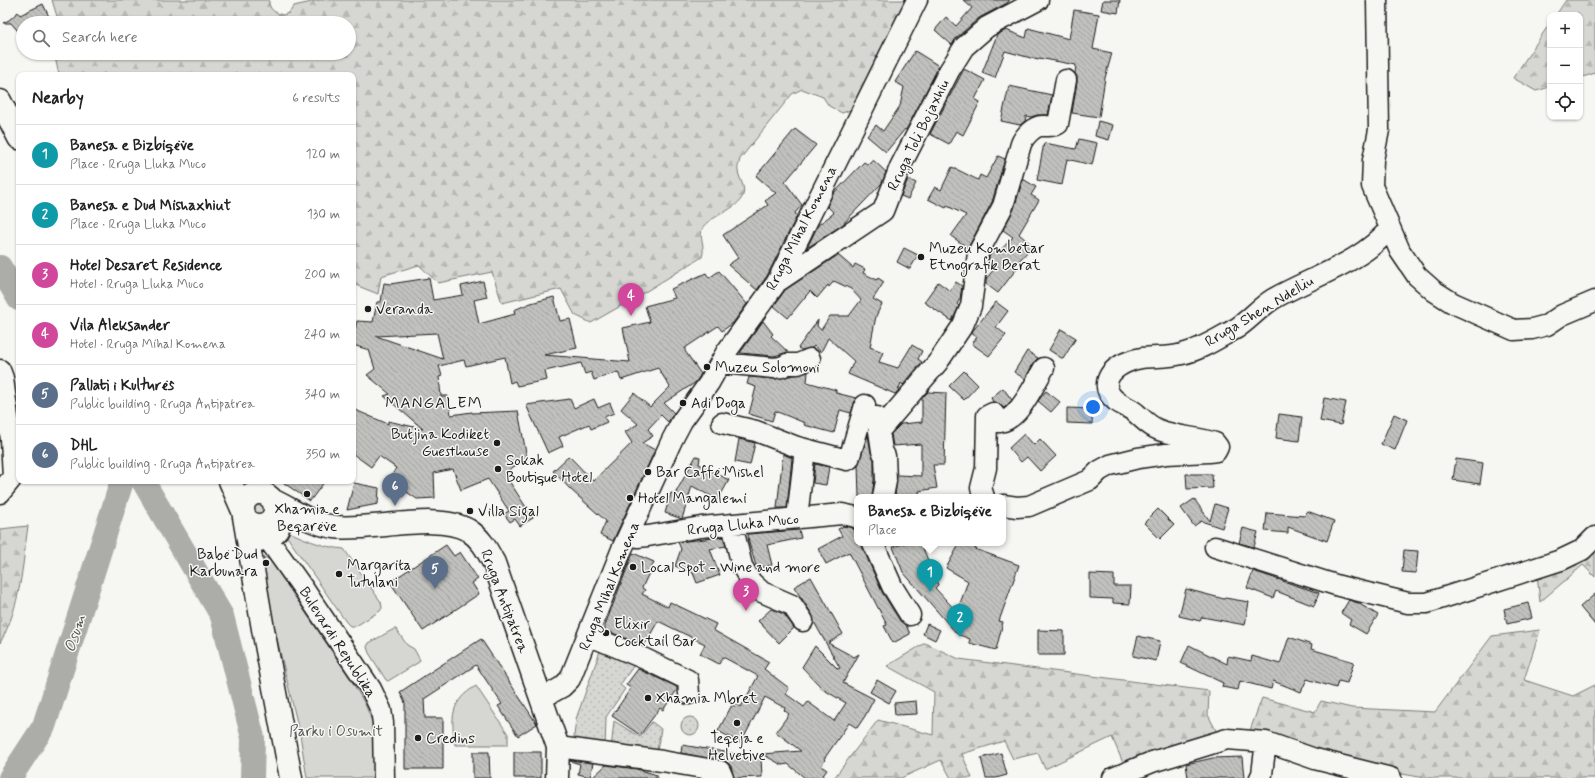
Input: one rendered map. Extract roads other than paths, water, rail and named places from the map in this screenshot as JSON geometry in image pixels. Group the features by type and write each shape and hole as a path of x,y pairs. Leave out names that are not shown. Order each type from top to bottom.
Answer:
{"main road":[{"path":"0,101 16,132"},
{"path":"231,484 244,516 251,523 261,525 266,533"},
{"path":"243,511 243,506 248,497 257,492 263,492 276,509 274,517 266,533 253,577 291,778"},
{"name":"Rruga Antipatrea","path":"263,492 311,521 336,527 442,522 453,524 472,532 483,544 494,563 542,698 558,747 557,778"},
{"path":"266,533 311,521"}],"street":[{"name":"Rruga Mihal Komena","path":"542,698 562,687 570,680 629,534 672,440 721,363 727,351 777,282 917,0"},
{"name":"Rruga Toli Bojaxhiu","path":"777,282 883,211 900,167 952,65 964,47 987,28 1038,0"},
{"path":"1377,0 1379,130 1373,160 1372,186 1400,250 1417,276 1434,291 1453,303 1514,330 1532,329 1546,325 1562,315 1595,301"},
{"path":"880,430 938,362 963,325 971,306 978,253 1003,206 1021,144 1025,137 1037,127 1055,126 1058,124 1066,80"},
{"name":"Rruga Shen Ndelliu","path":"1006,506 1017,508 1029,506 1090,480 1099,471 1110,465 1138,458 1166,454 1216,451 1218,447 1215,443 1169,433 1150,426 1137,414 1115,400 1110,395 1107,383 1111,373 1124,364 1142,357 1182,354 1237,328 1245,323 1256,311 1272,300 1369,248 1379,241 1390,228"},
{"path":"721,363 774,368 782,367 788,364 798,364 810,359"},
{"path":"983,494 981,488 986,468 987,416 993,413 1000,422 1010,417 1018,410 1028,396 1044,368"},
{"path":"0,370 3,378 11,440 13,477 0,492"},
{"path":"722,423 756,431 805,449 848,459 864,408 877,416 882,452 885,456 886,481 884,494"},
{"path":"797,518 805,449"},
{"name":"Rruga Lluka Muco","path":"629,534 638,537 701,527 732,524 842,514 854,517"},
{"path":"732,524 742,566 750,582 762,592 792,605 803,621"},
{"name":"Bulevardi Republika","path":"266,533 371,689 377,701 383,723 384,778"},
{"path":"1215,548 1339,586 1408,603 1427,603 1560,560 1582,550 1595,537"},
{"path":"874,546 892,586 910,614"},
{"path":"588,635 645,659 688,680 689,694"},
{"path":"1116,777 1152,762 1227,740 1266,742 1315,759 1391,778"},
{"path":"1260,778 1262,774 1266,742"},
{"path":"558,747 662,761 720,771 723,778"}],"waterway":[{"name":"Osum","path":"0,267 16,294"},
{"name":"Osum","path":"10,778 44,726 121,484"},
{"path":"145,484 222,616 253,738 252,778"}],"place":[{"name":"Muzeu Kombëtar Etnografik Berat","path":"921,257"},
{"name":"Veranda","path":"368,309"},
{"name":"Vila Aleksander","path":"631,316"},
{"name":"Muzeu Solomoni","path":"707,367"},
{"name":"Adi Doga","path":"683,403"},
{"name":"Butjina Kodiket Guesthouse","path":"497,443"},
{"name":"Sokak Boutique Hotel","path":"498,469"},
{"name":"Bar Caffë Mishel","path":"648,472"},
{"name":"Xhamia e Beqarëve","path":"307,494"},
{"name":"Hotel Mangalemi","path":"630,498"},
{"name":"DHL","path":"395,506"},
{"name":"Villa Sigal","path":"470,511"},
{"name":"Babë Dud Karbunara","path":"266,563"},
{"name":"Local Spot - Wine and more","path":"633,567"},
{"name":"Margarita Tutulani","path":"339,574"},
{"name":"Pallati i Kulturës","path":"435,589"},
{"name":"Banesa e Bizbiqëve","path":"930,592"},
{"name":"Hotel Desaret Residence","path":"746,611"},
{"name":"Elixir Cocktail Bar","path":"606,633"},
{"name":"Banesa e Dud Mishaxhiut","path":"960,637"},
{"name":"Xhamia Mbret","path":"648,698"},
{"name":"Teqeja e Helvetive","path":"737,723"},
{"name":"Credins","path":"418,738"}],"district":[{"name":"MANGALEM","path":"434,402"}],"park label":[{"name":"Parku i Osumit","path":"336,731"}]}
